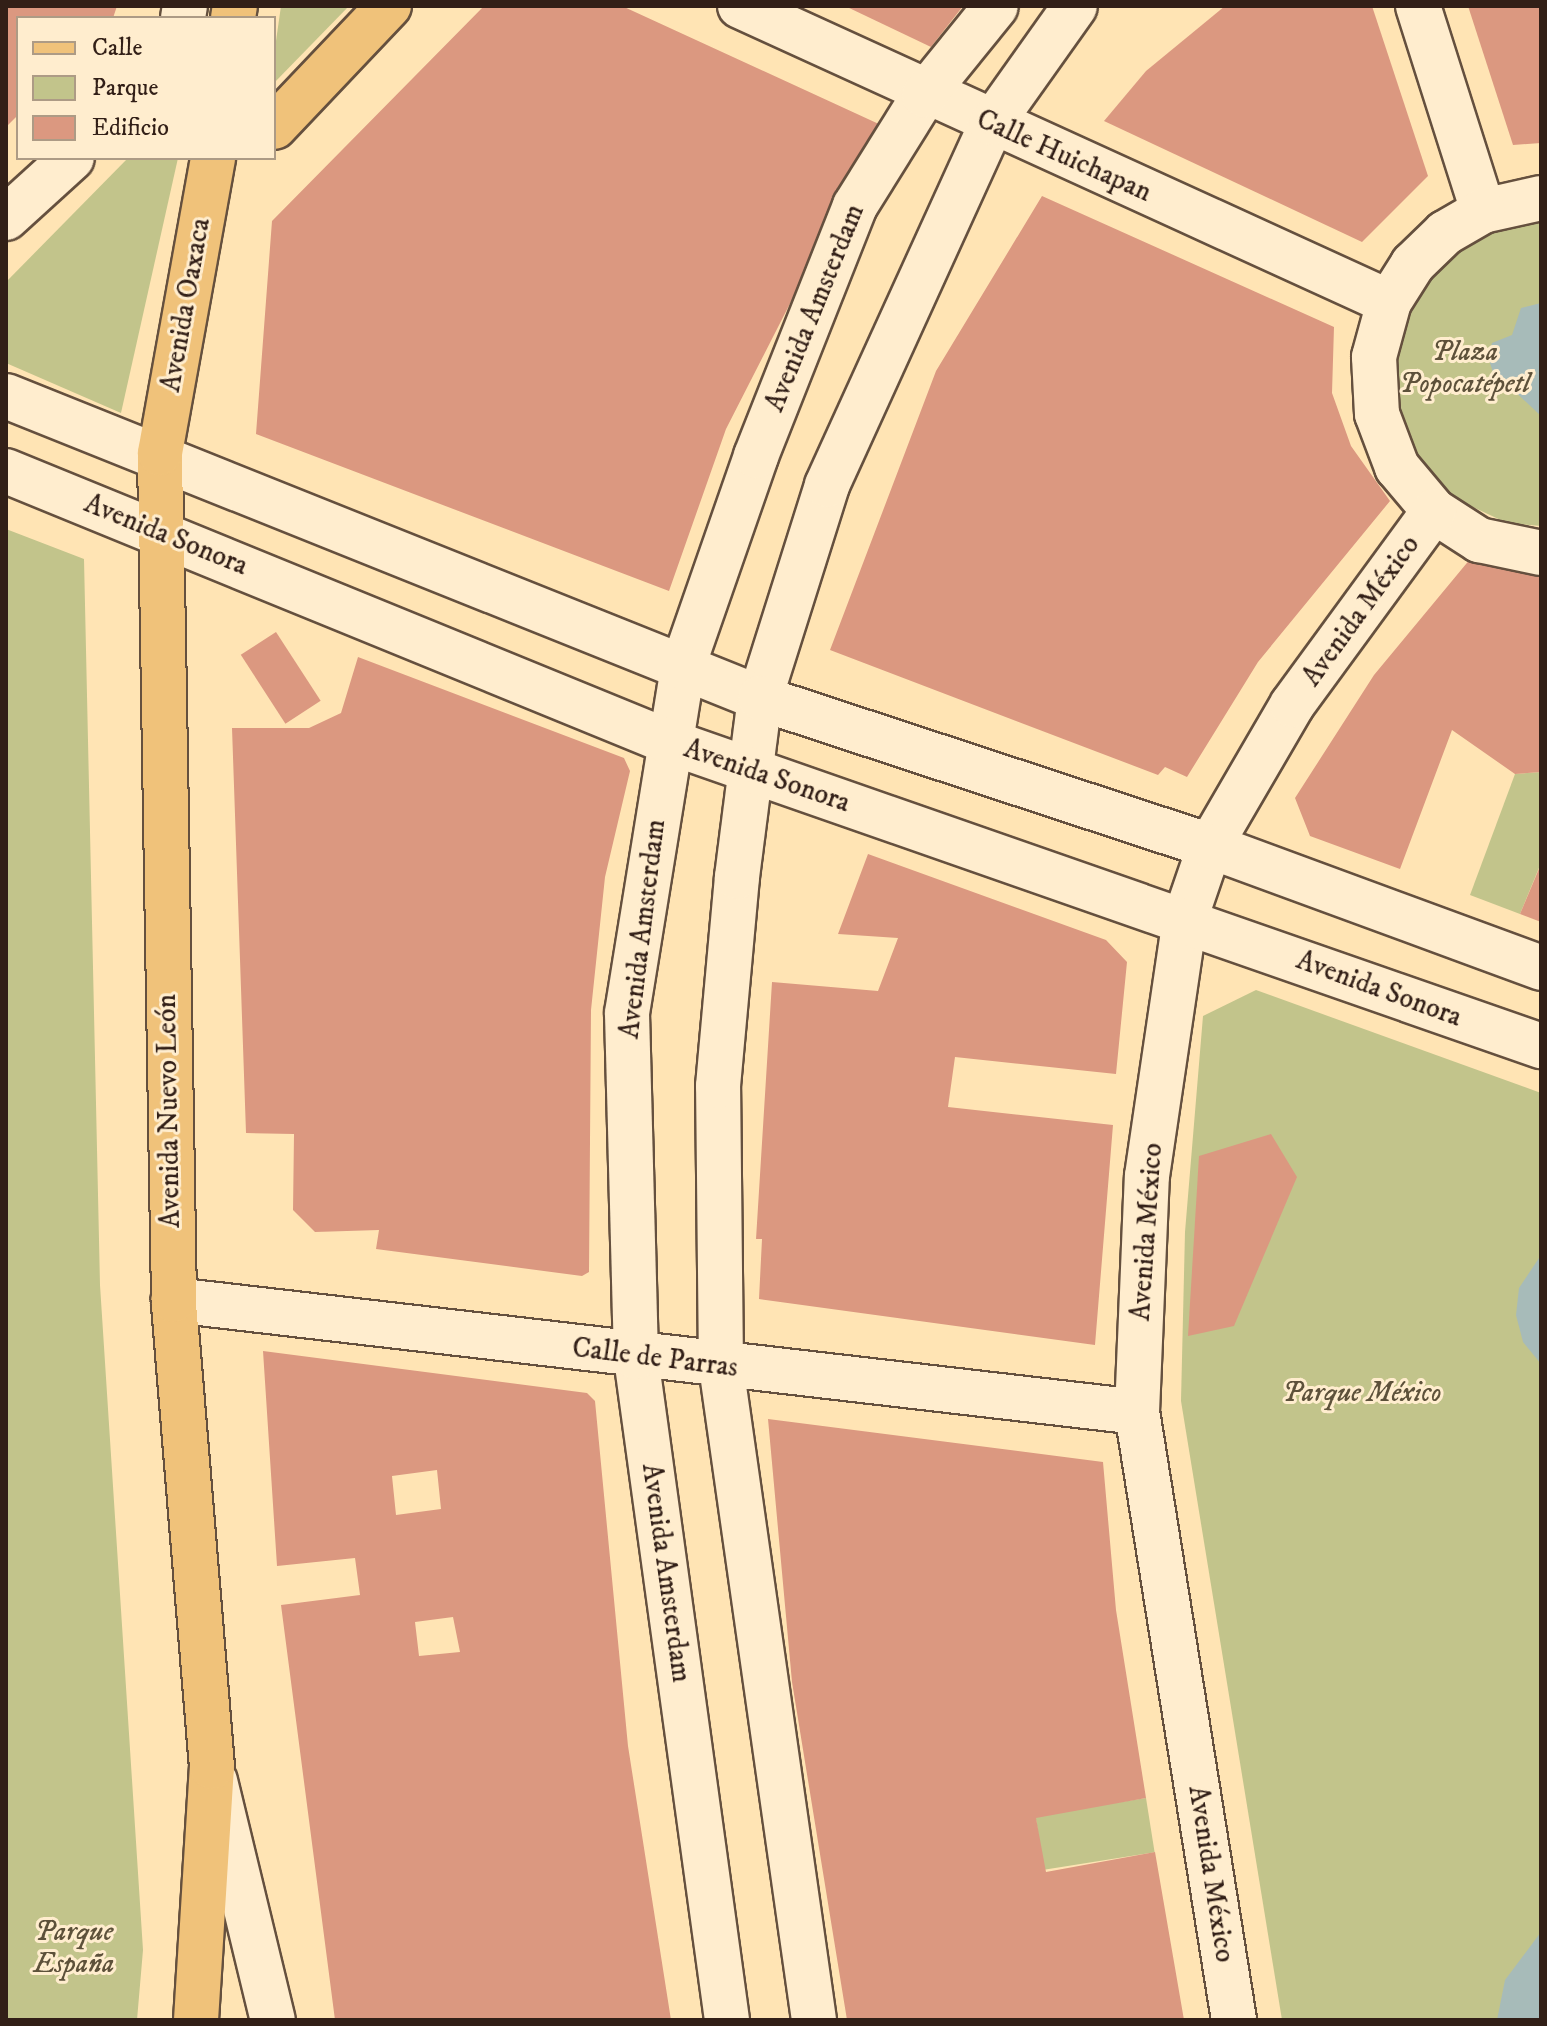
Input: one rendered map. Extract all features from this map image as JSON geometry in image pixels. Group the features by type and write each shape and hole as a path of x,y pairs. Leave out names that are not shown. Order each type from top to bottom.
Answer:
{"main road":[{"path":"276,125 389,6"},
{"path":"209,178 240,160"},
{"name":"Avenida Oaxaca","path":"160,453 209,178"},
{"name":"Avenida Nuevo León","path":"160,453 174,1300 212,1767 196,2020"}],"street":[{"name":"Calle Huichapan","path":"740,6 924,95 1389,302"},
{"name":"Avenida Amsterdam","path":"727,2020 636,1357 627,1013 667,741 683,666 855,206 924,95 996,6"},
{"path":"814,2020 721,1366 718,1086 760,698 827,485 992,123 1075,6"},
{"path":"1418,6 1483,211"},
{"path":"6,218 70,160"},
{"path":"1541,198 1483,211 1413,264 1389,302 1374,357 1377,414 1397,467 1434,511 1479,540 1541,553"},
{"path":"6,396 160,453 760,698 1210,846 1541,968"},
{"name":"Avenida Sonora","path":"6,471 667,741 1185,919 1541,1046"},
{"name":"Avenida México","path":"1234,2020 1137,1412 1147,1176 1185,919 1210,846 1292,705 1434,511"},
{"name":"Calle de Parras","path":"174,1300 636,1357 1137,1412"},
{"name":"Avenida Nuevo León","path":"212,1767 273,2020"}],"green space":[{"path":"281,6 349,6 276,81 276,41"},
{"path":"126,160 178,160 121,413 6,363 6,282"},
{"name":"Plaza Popocatépetl","path":"1541,211 1541,526 1507,523 1460,501 1422,466 1397,420 1389,369 1397,318 1461,235"},
{"name":"Parque España","path":"6,529 84,559 100,1285 143,1950 137,2020 6,2020"},
{"path":"1541,772 1541,863 1520,914 1470,895 1515,774"},
{"name":"Parque México","path":"1256,990 1541,1093 1541,2020 1282,2020 1181,1401 1185,1232 1203,1016"},
{"path":"1146,1798 1155,1852 1044,1870 1035,1816"}],"shaded area":[{"name":"Plaza Popocatépetl","path":"1541,303 1541,416 1510,387 1498,387 1488,357 1492,343 1512,335 1521,308"},
{"path":"1539,1258 1541,1364 1523,1342 1516,1315 1519,1288"},
{"path":"1541,1932 1541,2020 1497,2020 1505,1980"}],"building":[{"path":"6,6 117,6 114,16 16,16 16,117 6,127"},
{"path":"484,6 622,6 881,125 726,429 669,591 256,434 272,221"},
{"path":"845,6 963,6 931,47"},
{"path":"1225,6 1372,6 1428,176 1362,242 1104,121 1146,71"},
{"path":"1468,6 1541,6 1541,143 1513,145"},
{"path":"1042,196 1334,327 1332,393 1351,446 1390,501 1258,662 1187,777 1165,767 1158,775 830,650 936,371"},
{"path":"1471,558 1541,574 1541,772 1515,774 1452,730 1400,869 1310,836 1295,798 1374,675"},
{"path":"276,632 321,701 285,724 241,655"},
{"path":"358,657 624,758 630,771 605,877 591,1010 589,1272 582,1276 376,1249 379,1230 315,1232 293,1210 294,1134 246,1133 232,728 309,728 341,713"},
{"path":"868,854 1106,940 1127,962 1116,1074 955,1057 948,1107 1113,1125 1095,1345 759,1299 762,1239 756,1239 772,982 878,991 898,938 838,934"},
{"path":"1541,864 1541,922 1520,914"},
{"path":"1271,1134 1297,1177 1234,1326 1188,1336 1199,1156"},
{"path":"263,1351 587,1393 595,1401 628,1746 671,2020 335,2020 281,1605 360,1595 355,1558 277,1566","holes":["437,1470 441,1509 396,1515 392,1476","453,1617 460,1652 419,1656 415,1622"]},
{"path":"768,1419 1103,1462 1116,1610 1146,1798 1036,1818 1046,1872 1155,1852 1184,2020 847,2020 792,1682"}]}
